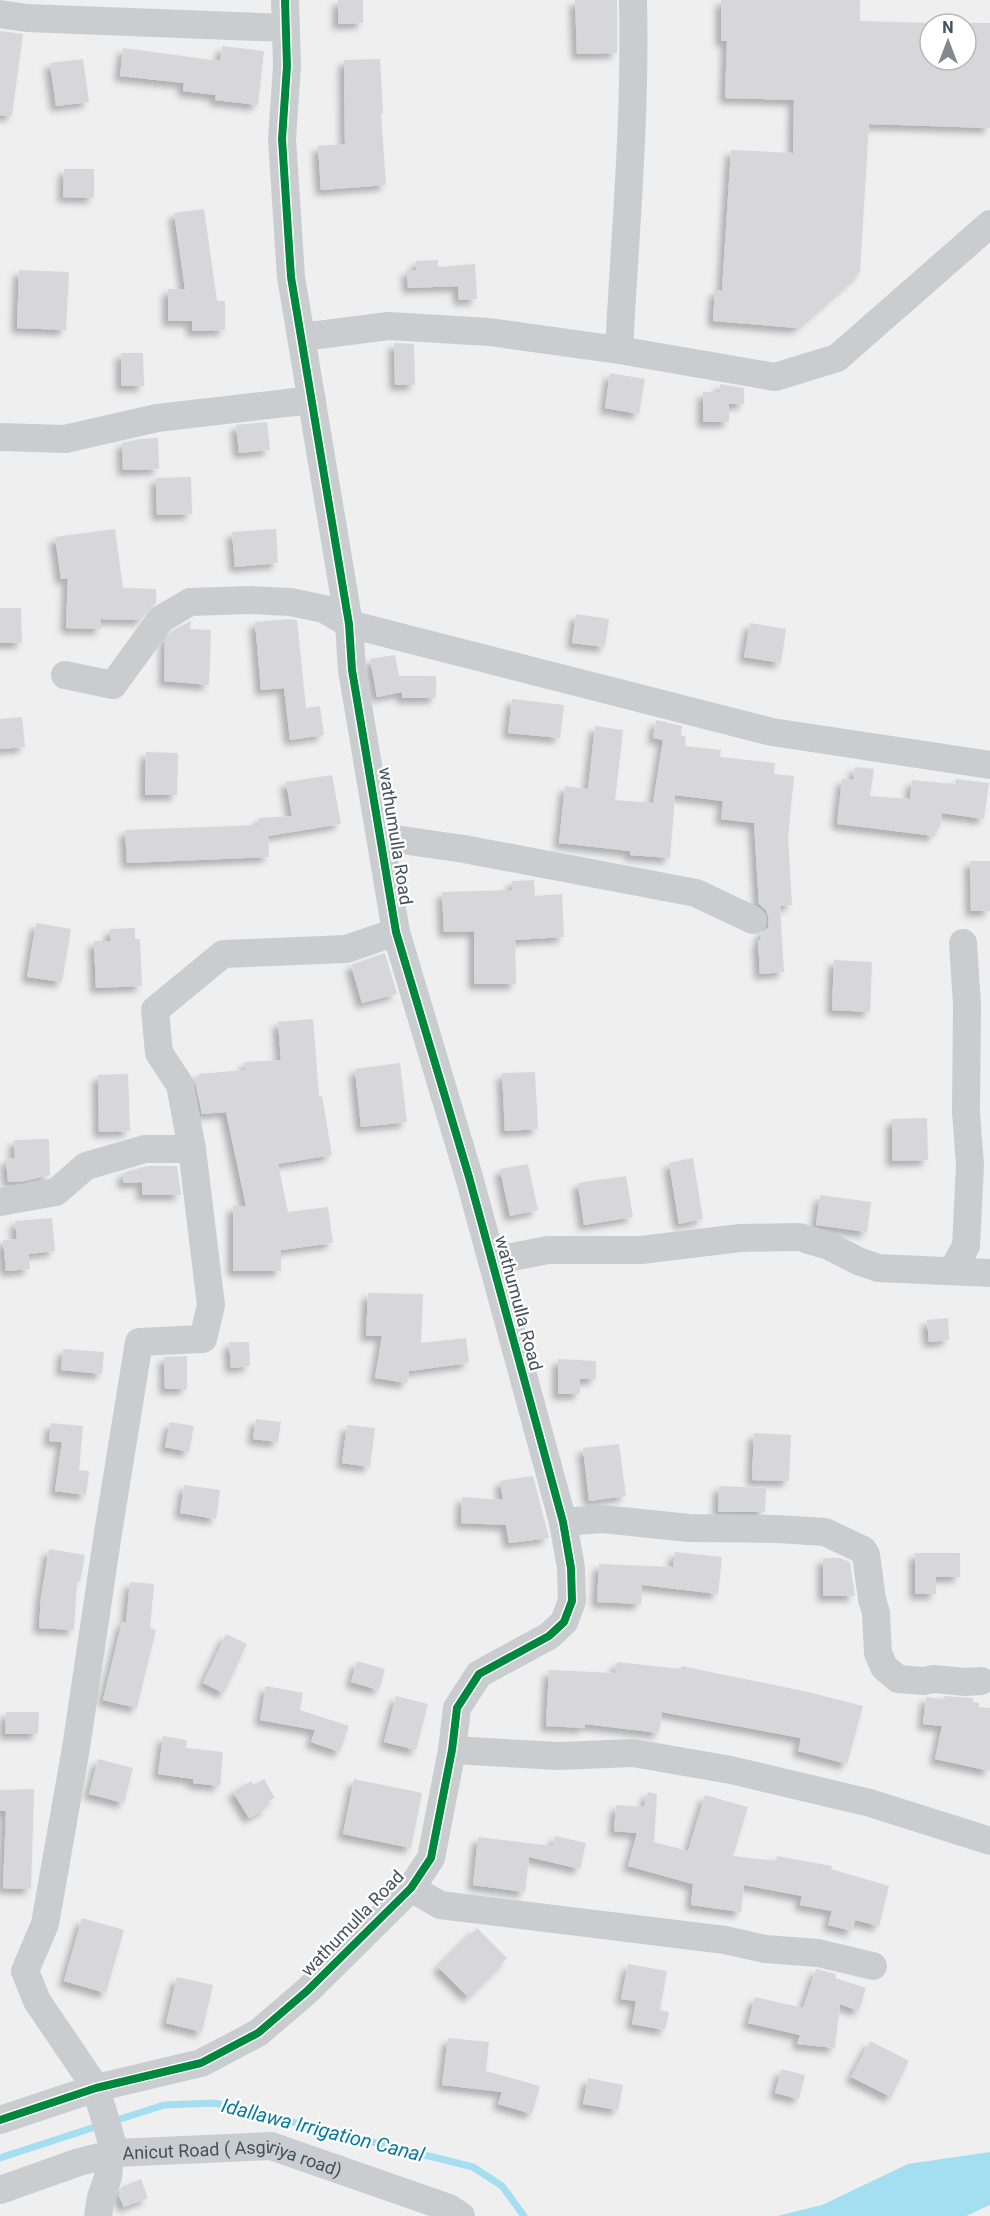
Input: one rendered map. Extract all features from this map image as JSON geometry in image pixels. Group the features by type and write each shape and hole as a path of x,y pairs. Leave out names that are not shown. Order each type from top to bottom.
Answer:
{"street":[{"path":"619,350 634,39 633,0"},
{"path":"0,14 27,18 285,14"},
{"name":"wathumulla Road","path":"0,2120 99,2098 201,2063 258,2033 307,1991 411,1888 431,1858 452,1750 457,1708 479,1674 549,1636 564,1622 572,1601 571,1568 563,1521 492,1261 396,932 352,670 349,624 291,277 282,139 287,66 285,14"},
{"path":"302,337 389,326 489,332 619,350 775,377 837,358 990,224"},
{"path":"0,437 65,439 157,418 312,400"},
{"path":"65,675 113,685 161,619 190,602 250,600 290,602 324,609 349,624 772,732 990,765"},
{"path":"381,837 464,849 696,893 753,920"},
{"path":"98,2216 101,2197 108,2177 112,2147 99,2098 38,2001 13,1969 45,1924 76,1748 139,1342 203,1339 211,1305 192,1149 180,1085 159,1053 155,1010 223,954 346,950 396,932"},
{"path":"952,1271 966,1246 970,1165 966,1112 967,1005 963,943"},
{"path":"0,1202 56,1192 86,1166 145,1149 192,1149"},
{"path":"492,1261 548,1250 641,1250 740,1238 799,1237 829,1246 858,1261 878,1268 990,1273"},
{"path":"563,1521 602,1519 690,1528 825,1532 863,1550 866,1555 876,1613 878,1653 884,1667 898,1679 981,1681"},
{"path":"452,1750 558,1756 633,1753 730,1770 870,1803 990,1841"},
{"path":"411,1888 440,1905 725,1940 765,1949 818,1953 873,1966"},
{"name":"Anicut Road ( Asgiriya road)","path":"0,2190 79,2162 112,2147 271,2146 448,2208 461,2216"}],"water":[{"path":"990,2152 990,2205 966,2216 777,2216 822,2205 908,2164"}],"building":[{"path":"338,0 363,0 363,23 338,24"},
{"path":"575,0 617,0 617,53 577,54"},
{"path":"721,0 860,0 860,21 918,23 918,72 978,72 978,23 990,23 990,128 869,124 860,272 797,328 713,321 715,290 722,291 731,150 793,153 794,100 725,98 727,41 721,41"},
{"path":"0,31 23,34 12,116 0,115"},
{"path":"222,46 264,51 258,105 215,100 216,95 183,91 184,83 120,76 123,48 220,61"},
{"path":"83,59 89,102 56,106 50,63"},
{"path":"380,59 386,185 321,190 318,146 345,144 344,60"},
{"path":"64,169 94,169 94,198 63,197"},
{"path":"204,209 217,301 225,301 225,330 192,331 192,321 168,321 168,289 185,289 174,213"},
{"path":"438,260 438,267 475,264 477,299 459,300 458,286 408,288 407,270 416,270 416,261"},
{"path":"19,270 69,272 66,330 17,328"},
{"path":"394,343 414,344 415,385 395,385"},
{"path":"121,353 143,353 144,386 121,386"},
{"path":"610,373 645,379 639,414 605,408"},
{"path":"720,384 744,388 744,404 729,404 729,422 703,422 703,392 720,392"},
{"path":"267,422 270,450 239,453 236,425"},
{"path":"158,438 159,469 123,470 122,443"},
{"path":"191,477 192,514 157,515 156,478"},
{"path":"115,529 123,588 156,589 156,603 140,620 101,619 101,629 66,628 68,578 61,579 55,537"},
{"path":"276,529 278,563 235,567 232,532"},
{"path":"0,608 21,608 22,643 0,643"},
{"path":"576,614 609,619 605,647 572,643"},
{"path":"297,620 306,708 320,706 324,735 290,740 284,688 261,690 255,622"},
{"path":"191,621 190,629 211,630 209,685 164,681 165,641 172,631"},
{"path":"750,623 786,629 781,663 744,657"},
{"path":"395,655 399,676 436,676 436,698 402,698 402,692 377,697 370,659"},
{"path":"512,699 564,705 560,738 508,733"},
{"path":"22,717 25,747 0,749 0,719"},
{"path":"656,720 682,726 681,736 686,736 685,746 721,750 720,757 775,763 774,774 794,776 788,837 792,905 780,906 784,972 760,974 758,940 761,940 760,934 768,928 769,919 766,910 759,904 754,823 721,819 723,801 675,795 670,858 630,855 630,851 559,843 565,786 588,789 595,726 623,730 615,800 653,803 663,740 653,738"},
{"path":"146,752 178,753 177,795 145,795"},
{"path":"855,767 874,769 870,796 910,799 912,780 955,784 956,779 989,783 984,819 942,813 940,828 935,828 935,836 837,824 842,779 853,780"},
{"path":"332,775 341,824 268,836 269,857 127,863 125,830 259,825 259,818 292,816 286,782"},
{"path":"970,861 990,861 990,911 971,911"},
{"path":"534,880 535,896 562,894 564,937 515,940 516,984 474,984 474,931 444,932 442,892 512,890 512,881"},
{"path":"36,923 71,929 62,982 27,977"},
{"path":"135,928 135,939 140,939 142,986 96,988 94,941 110,941 110,929"},
{"path":"385,953 397,994 362,1003 351,965"},
{"path":"834,960 872,962 870,1012 832,1010"},
{"path":"313,1019 319,1096 322,1096 332,1155 278,1164 288,1212 328,1207 333,1243 281,1250 281,1271 233,1271 233,1206 246,1206 226,1112 202,1114 194,1077 199,1077 199,1074 245,1070 245,1062 281,1060 278,1022"},
{"path":"400,1063 407,1122 361,1127 355,1069"},
{"path":"535,1072 538,1129 505,1131 502,1073"},
{"path":"128,1074 130,1131 99,1132 98,1075"},
{"path":"927,1118 928,1160 892,1161 892,1119"},
{"path":"49,1139 50,1175 8,1182 6,1159 15,1158 14,1140"},
{"path":"693,1158 703,1219 679,1224 669,1163"},
{"path":"528,1164 538,1210 510,1216 500,1169"},
{"path":"147,1166 177,1166 181,1195 142,1195 142,1182 123,1183 123,1173"},
{"path":"626,1176 633,1217 584,1225 578,1183"},
{"path":"820,1195 871,1202 867,1232 816,1225"},
{"path":"52,1218 55,1251 28,1254 30,1269 6,1271 3,1240 17,1239 15,1221"},
{"path":"368,1293 423,1294 421,1343 466,1338 469,1363 409,1371 407,1383 375,1378 382,1336 366,1336"},
{"path":"948,1318 949,1340 929,1342 927,1320"},
{"path":"229,1342 249,1342 250,1366 231,1368"},
{"path":"63,1349 104,1352 102,1374 61,1370"},
{"path":"187,1356 187,1389 165,1389 164,1357"},
{"path":"558,1359 596,1361 596,1379 580,1379 580,1394 558,1394"},
{"path":"256,1419 281,1422 278,1442 253,1439"},
{"path":"170,1422 194,1426 189,1452 165,1447"},
{"path":"51,1423 83,1426 79,1470 89,1471 86,1495 55,1491 62,1442 49,1441"},
{"path":"347,1425 375,1428 370,1467 342,1463"},
{"path":"754,1433 791,1435 789,1481 752,1480"},
{"path":"619,1444 626,1496 589,1501 583,1448"},
{"path":"533,1476 549,1538 509,1543 506,1525 461,1523 462,1497 503,1500 500,1481"},
{"path":"184,1485 220,1490 216,1519 180,1513"},
{"path":"719,1486 766,1488 765,1512 718,1512"},
{"path":"49,1549 85,1555 80,1581 77,1581 74,1630 39,1628 41,1597"},
{"path":"675,1552 722,1557 718,1594 642,1585 641,1604 597,1602 599,1564 673,1567"},
{"path":"915,1553 960,1553 960,1577 936,1577 936,1594 915,1594"},
{"path":"823,1558 840,1558 850,1562 855,1596 823,1596"},
{"path":"130,1582 154,1584 150,1628 156,1630 137,1708 103,1700 122,1622 126,1622"},
{"path":"226,1634 247,1644 224,1693 203,1683"},
{"path":"357,1661 385,1669 379,1690 351,1682"},
{"path":"617,1662 681,1669 681,1666 808,1692 863,1706 847,1764 798,1751 801,1738 662,1712 659,1733 585,1724 585,1728 546,1726 549,1670 615,1673"},
{"path":"266,1686 303,1693 300,1710 349,1726 340,1752 311,1742 315,1730 260,1720"},
{"path":"396,1696 428,1704 416,1750 384,1742"},
{"path":"944,1696 973,1698 973,1702 979,1703 979,1707 990,1708 990,1771 935,1759 942,1726 923,1724 926,1697 943,1699"},
{"path":"6,1712 39,1712 38,1734 5,1734"},
{"path":"163,1736 187,1740 186,1748 223,1752 220,1786 193,1783 193,1779 158,1774"},
{"path":"98,1759 133,1768 124,1803 89,1794"},
{"path":"264,1779 275,1798 264,1803 267,1808 249,1818 233,1792 251,1781 254,1785"},
{"path":"354,1779 422,1793 411,1848 343,1834"},
{"path":"34,1789 31,1889 3,1888 6,1811 0,1811 0,1790"},
{"path":"648,1792 657,1794 654,1842 688,1851 705,1795 748,1807 733,1856 776,1861 777,1856 832,1866 831,1869 889,1886 879,1926 855,1920 852,1931 828,1925 832,1911 800,1905 802,1896 744,1885 741,1912 691,1905 693,1884 628,1866 637,1833 614,1831 616,1805 644,1807"},
{"path":"555,1836 586,1843 580,1869 529,1857 525,1892 473,1885 478,1837 553,1846"},
{"path":"82,1918 124,1930 106,1993 64,1981"},
{"path":"477,1928 507,1958 468,1997 438,1967"},
{"path":"628,1964 667,1971 660,2010 669,2012 665,2030 632,2024 636,2001 621,1999"},
{"path":"816,1969 836,1974 835,1978 866,1988 859,2011 840,2004 835,2048 797,2044 800,2035 748,2023 755,1997 803,2008"},
{"path":"177,1977 213,1985 202,2032 166,2023"},
{"path":"448,2038 489,2042 486,2071 540,2086 532,2114 498,2104 502,2092 442,2085"},
{"path":"870,2041 909,2061 891,2097 851,2077"},
{"path":"781,2069 805,2075 799,2099 775,2093"},
{"path":"588,2078 623,2085 618,2110 583,2104"},
{"path":"141,2179 148,2198 124,2207 119,2196 122,2187"}],"waterway":[{"name":"Idallawa Irrigation Canal","path":"111,2122 164,2105 215,2103 473,2167 502,2186 524,2216"},
{"name":"Idallawa Irrigation Canal","path":"0,2158 101,2125"}],"cycle path":[{"path":"0,2120 96,2088 201,2063 258,2033 307,1991 411,1888 431,1858 452,1750 457,1708 479,1674 549,1636 564,1622 572,1601 571,1568 563,1522 469,1177 396,932 352,670 349,624 291,277 282,139 287,66 285,0"}]}
